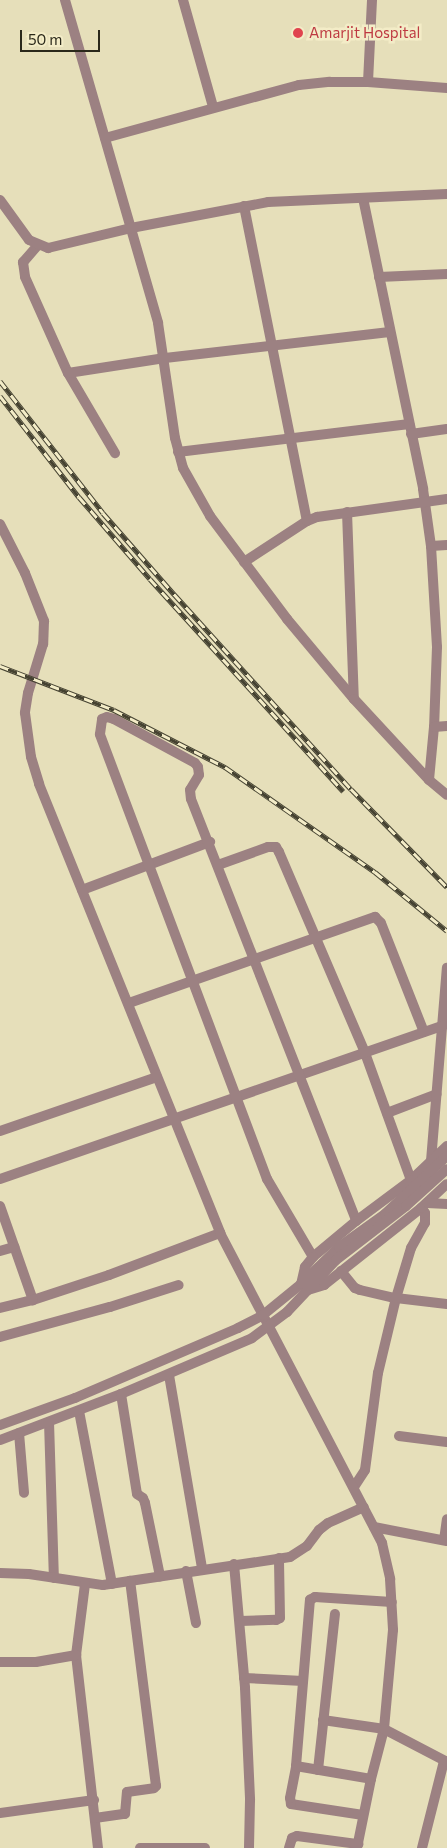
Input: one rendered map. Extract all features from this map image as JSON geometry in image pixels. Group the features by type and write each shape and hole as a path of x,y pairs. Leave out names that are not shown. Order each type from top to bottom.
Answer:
{"street":[{"path":"65,0 158,323 165,358 178,452 183,468 210,516 287,619 354,699 429,780 447,795"},
{"path":"183,0 213,107"},
{"path":"368,82 372,0"},
{"path":"105,138 298,85 330,82 368,82 447,88"},
{"path":"0,200 20,230 38,245 48,248 131,228 244,206 290,200 447,194"},
{"path":"363,198 410,429 431,546 442,646 429,780"},
{"path":"244,206 274,346 307,521"},
{"path":"38,245 23,262 26,277 40,315 68,373 115,453"},
{"path":"379,277 447,274"},
{"path":"68,373 165,358 390,332"},
{"path":"178,452 410,429 447,429"},
{"path":"244,562 307,521 347,512 447,499"},
{"path":"347,512 354,699"},
{"path":"0,524 26,573 44,621 43,644 28,693 26,730 39,784 129,1003 220,1233 354,1487 374,1527 386,1559 392,1602 393,1630 384,1729 371,1780 358,1846 297,1836 292,1838 288,1848"},
{"path":"431,546 447,545"},
{"path":"313,1258 267,1179 238,1097 100,734 102,719 107,717 114,719 195,763 199,775 190,795 210,842 356,1221"},
{"path":"434,727 447,726"},
{"path":"82,890 210,842"},
{"path":"218,865 268,847 276,847 365,1053 411,1180"},
{"path":"129,1003 371,918 378,919 424,1032"},
{"path":"432,1161 444,1027 447,968"},
{"path":"0,1179 424,1032 444,1027"},
{"path":"0,1131 157,1077"},
{"path":"387,1113 437,1094"},
{"path":"305,1287 305,1268 313,1258 356,1221 411,1180 447,1146"},
{"path":"0,1440 168,1375 252,1338 270,1327 305,1287 322,1261 385,1214 447,1156"},
{"path":"0,1425 75,1398 238,1328 263,1315 305,1287 336,1260 406,1206 447,1169"},
{"path":"305,1287 324,1285 424,1205 447,1184"},
{"path":"424,1205 447,1204"},
{"path":"354,1487 362,1478 365,1470 378,1373 396,1298 411,1248 425,1223 424,1205"},
{"path":"0,1206 34,1300"},
{"path":"0,1308 34,1300 109,1275 220,1233"},
{"path":"0,1251 14,1247"},
{"path":"341,1271 355,1288 396,1298 447,1304"},
{"path":"0,1337 110,1307 178,1285"},
{"path":"168,1375 202,1568"},
{"path":"121,1394 137,1494 143,1498 145,1503 160,1576"},
{"path":"79,1411 112,1584"},
{"path":"49,1422 54,1578"},
{"path":"19,1433 24,1492"},
{"path":"399,1436 447,1442"},
{"path":"0,1573 29,1574 85,1584 112,1584 202,1568 279,1558 298,1553 328,1523 364,1507"},
{"path":"374,1527 445,1541 447,1519"},
{"path":"240,1621 276,1620 280,1618 279,1558"},
{"path":"234,1564 244,1678 250,1800 249,1848"},
{"path":"186,1571 196,1623"},
{"path":"95,1818 125,1814 127,1792 154,1788 156,1784 130,1581"},
{"path":"85,1584 76,1655 98,1848"},
{"path":"364,1815 291,1804 296,1766 309,1604 312,1598 392,1602"},
{"path":"318,1770 335,1614"},
{"path":"0,1662 36,1662 76,1655"},
{"path":"244,1678 303,1681"},
{"path":"323,1720 384,1729 446,1762 422,1848"},
{"path":"296,1766 371,1780"},
{"path":"0,1812 94,1800"},
{"path":"140,1848 205,1848"}],"railway":[{"path":"0,381 103,513 174,594 351,789 447,887"},
{"path":"0,396 79,497 150,579 343,791"},
{"path":"0,666 114,710 225,767 375,872 447,931"}],"place":[{"name":"Amarjit Hospital","path":"298,33"}]}
